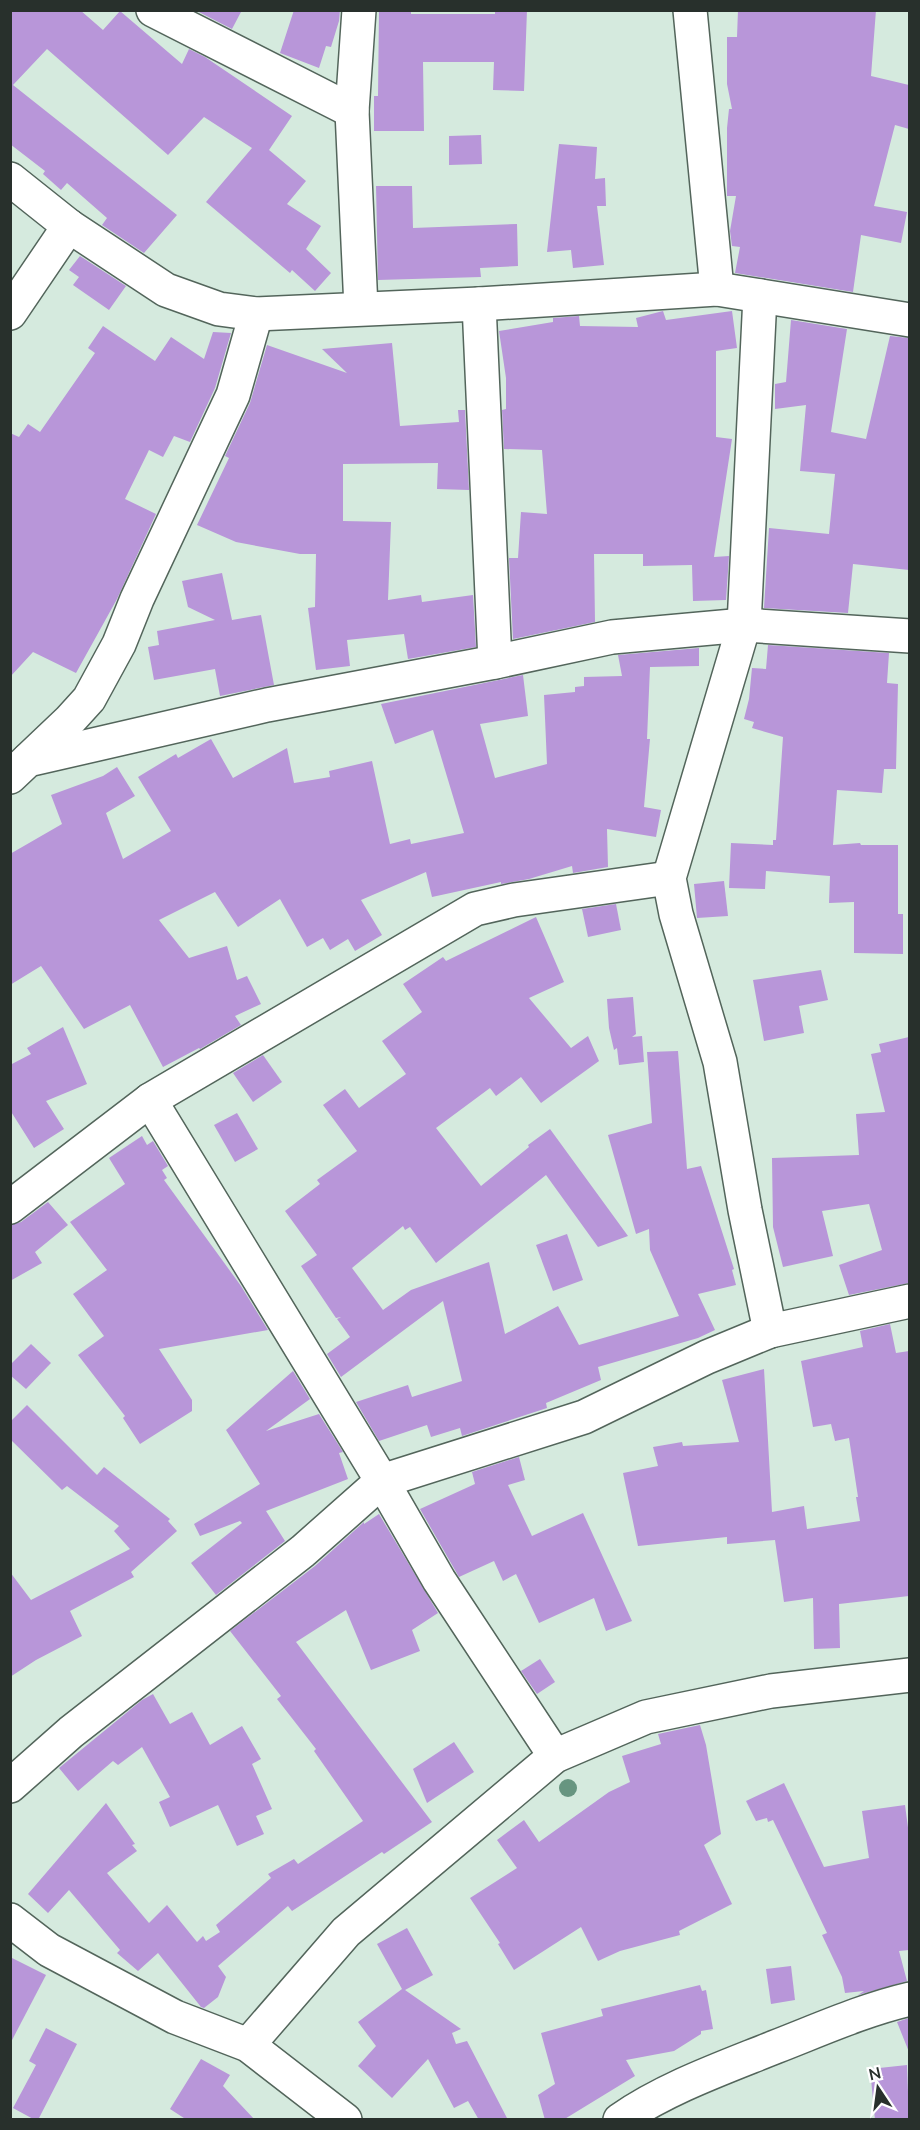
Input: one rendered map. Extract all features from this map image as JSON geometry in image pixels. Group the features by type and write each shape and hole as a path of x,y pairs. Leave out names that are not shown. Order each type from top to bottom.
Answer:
{"street":[{"path":"153,10 352,111"},
{"path":"359,10 352,111 361,308"},
{"path":"690,10 717,289"},
{"path":"10,179 69,226 166,291 219,309 256,314 479,304 717,289 909,320"},
{"path":"10,313 69,226"},
{"path":"760,296 744,625 669,878 676,914 720,1062 745,1210 770,1331"},
{"path":"479,304 495,662"},
{"path":"19,769 69,722 89,699 119,644 137,599 233,394 256,314"},
{"path":"19,769 267,705 495,662 612,637 744,625 909,636"},
{"path":"10,1207 150,1100 475,909 514,900 669,878"},
{"path":"150,1100 382,1481 439,1580 555,1756"},
{"path":"10,1786 71,1732 303,1551 382,1481 594,1413 707,1357 770,1331 909,1301"},
{"path":"248,2045 346,1932 555,1756 646,1717 771,1691 909,1675"},
{"path":"10,1920 49,1950 175,2017 248,2045 345,2120"},
{"path":"620,2120 639,2106 724,2067 866,2012 909,1999"}],"building":[{"path":"10,10 80,10 103,30 120,11 182,64 189,49 205,57 292,116 269,150 306,181 287,204 321,226 306,249 331,273 315,291 292,270 290,273 206,202 252,148 204,117 168,155 47,49 13,85 177,215 144,253 102,225 107,218 67,183 61,190 43,174 45,171 10,144"},
{"path":"195,10 242,10 232,29"},
{"path":"294,10 340,10 331,47 326,46 319,68 280,53"},
{"path":"379,10 411,10 411,14 495,14 495,10 527,10 524,91 493,90 494,62 423,62 424,131 374,131 374,96 378,96"},
{"path":"738,10 876,10 871,76 909,85 909,129 895,125 874,206 907,212 901,243 861,235 853,292 735,273 740,247 732,246 730,231 736,196 727,196 727,128 729,109 732,109 727,84 727,37 737,37"},
{"path":"481,135 482,164 449,165 449,136"},
{"path":"559,144 597,147 595,179 605,178 606,206 597,206 604,265 573,268 571,250 547,252"},
{"path":"376,186 412,186 413,228 517,224 518,266 480,268 481,277 378,280"},
{"path":"80,256 126,286 109,310 73,285 79,277 69,270"},
{"path":"663,311 666,320 732,311 737,348 716,351 716,437 732,439 714,557 729,556 726,600 693,601 692,565 643,566 643,554 594,554 595,622 513,639 509,558 518,558 521,512 547,514 542,450 504,449 502,410 506,409 506,378 499,331 553,322 553,318 579,316 580,326 638,327 636,318"},
{"path":"791,320 847,329 831,432 866,439 890,336 909,338 909,570 853,564 848,613 764,608 769,528 829,534 835,474 800,471 806,405 775,409 775,384 786,382"},
{"path":"103,326 155,361 171,337 204,359 213,332 231,333 215,388 190,442 174,436 163,457 149,450 125,499 156,514 117,599 76,673 33,652 10,677 10,433 19,437 28,424 40,432 95,353 88,348"},
{"path":"392,343 400,426 459,422 458,410 465,410 469,490 437,489 438,463 343,464 343,521 391,522 388,600 421,595 422,602 473,595 476,647 408,659 404,634 347,640 350,666 316,670 308,608 315,607 316,554 300,554 236,542 197,525 229,458 225,456 250,403 267,345 347,373 322,349"},
{"path":"222,573 232,620 261,615 274,685 220,696 215,669 154,680 148,647 159,645 157,631 215,620 188,607 182,581"},
{"path":"768,645 889,653 887,683 898,684 896,769 884,769 882,793 837,790 833,845 860,843 861,845 898,845 898,914 903,914 903,954 854,953 854,902 829,903 830,876 766,871 765,889 729,888 731,843 773,845 773,840 776,840 783,737 752,728 754,722 744,719 749,699 752,668 766,669"},
{"path":"699,648 699,666 650,667 647,739 650,739 644,807 661,810 656,837 607,829 608,867 573,873 572,866 529,879 501,884 501,882 432,897 426,872 361,900 382,935 355,951 348,939 330,950 323,938 307,947 280,899 238,927 215,892 159,920 189,958 227,946 237,980 247,976 261,1004 235,1016 241,1025 163,1067 130,1005 84,1029 41,966 10,985 10,854 62,824 51,795 103,776 117,767 135,796 106,813 123,859 171,831 138,777 176,754 178,758 211,739 233,778 287,748 294,783 330,777 329,771 372,761 390,844 410,839 411,844 464,833 433,730 395,744 381,704 523,675 528,716 480,724 495,778 547,764 544,695 575,692 575,687 584,686 584,677 622,676 618,655"},
{"path":"724,881 728,916 697,918 694,884"},
{"path":"616,904 621,930 588,937 582,909"},
{"path":"536,917 564,982 529,998 571,1048 588,1036 599,1061 541,1103 521,1077 496,1096 490,1088 436,1128 481,1186 550,1129 628,1236 598,1247 546,1175 436,1263 410,1227 405,1230 403,1226 352,1268 383,1310 411,1290 489,1262 505,1334 558,1306 579,1345 679,1316 650,1250 649,1229 636,1234 608,1135 652,1123 647,1052 678,1051 687,1169 701,1166 734,1269 732,1270 736,1285 698,1294 715,1330 698,1338 598,1367 601,1380 546,1403 547,1408 462,1436 460,1428 431,1437 427,1425 379,1441 356,1402 408,1385 412,1397 462,1381 443,1301 341,1377 327,1354 350,1337 337,1319 341,1317 336,1318 301,1266 317,1255 285,1211 320,1184 317,1180 357,1151 323,1105 345,1089 359,1108 406,1074 382,1041 422,1012 403,984 443,957 446,961"},
{"path":"821,970 828,1000 799,1006 804,1033 764,1041 753,980"},
{"path":"633,997 636,1034 632,1037 642,1036 644,1062 619,1065 617,1048 614,1050 609,1028 607,999"},
{"path":"63,1027 87,1084 46,1101 64,1129 34,1148 10,1110 10,1065 31,1054 27,1048"},
{"path":"909,1037 909,1283 849,1295 839,1265 882,1250 869,1204 822,1211 833,1256 783,1267 773,1227 772,1158 859,1155 856,1114 885,1112 871,1054 881,1052 879,1044"},
{"path":"263,1055 282,1082 253,1102 233,1073"},
{"path":"237,1113 258,1149 235,1162 214,1125"},
{"path":"142,1136 147,1145 153,1141 168,1166 162,1170 167,1178 164,1180 241,1286 268,1330 159,1349 192,1400 192,1411 140,1444 123,1418 125,1416 78,1355 104,1336 73,1294 107,1270 70,1222 125,1184 109,1158"},
{"path":"48,1202 68,1225 35,1252 42,1263 10,1281 10,1225 21,1222"},
{"path":"567,1234 583,1280 553,1291 536,1245"},
{"path":"890,1324 896,1353 909,1351 909,1596 839,1604 840,1648 814,1649 813,1598 784,1602 775,1540 727,1544 727,1537 638,1546 623,1473 658,1466 653,1447 682,1442 683,1446 739,1442 722,1380 764,1369 772,1512 804,1506 807,1529 860,1521 849,1438 835,1441 831,1424 813,1427 801,1361 863,1347 860,1331"},
{"path":"31,1344 51,1363 26,1389 10,1375 10,1365"},
{"path":"293,1371 310,1399 266,1431 319,1414 343,1452 339,1453 348,1479 266,1511 285,1541 216,1595 191,1563 242,1523 240,1521 200,1536 194,1524 260,1484 226,1430"},
{"path":"27,1405 97,1475 104,1467 170,1519 168,1521 177,1531 131,1572 134,1577 70,1611 82,1636 36,1660 10,1677 10,1572 31,1600 130,1549 114,1531 119,1526 67,1486 62,1490 10,1439 10,1422"},
{"path":"519,1457 525,1480 508,1485 532,1536 583,1513 632,1621 606,1631 594,1598 539,1623 516,1574 503,1581 494,1561 459,1577 420,1509 475,1484 472,1472"},
{"path":"379,1514 438,1613 412,1630 420,1651 371,1670 346,1610 296,1642 432,1822 292,1911 288,1906 218,1966 226,1977 218,1997 204,2008 201,2007 158,1953 138,1971 117,1953 120,1950 69,1890 48,1913 28,1894 106,1803 135,1844 132,1845 137,1851 107,1873 149,1923 167,1905 197,1942 203,1936 206,1941 220,1932 216,1925 271,1878 268,1874 294,1859 298,1864 363,1821 314,1751 316,1749 277,1699 281,1696 230,1631 315,1566 364,1522 364,1524"},
{"path":"540,1659 555,1682 537,1694 521,1671"},
{"path":"153,1694 170,1724 192,1712 210,1745 242,1726 261,1759 252,1764 272,1809 256,1816 264,1834 237,1846 218,1805 170,1827 159,1802 170,1797 142,1747 118,1765 113,1761 78,1791 59,1768 142,1700"},
{"path":"700,1725 706,1745 721,1834 704,1845 732,1904 679,1931 680,1935 620,1951 598,1961 581,1927 514,1970 498,1944 500,1943 470,1898 517,1868 497,1840 524,1820 539,1842 609,1792 630,1782 622,1756 661,1744 658,1734"},
{"path":"454,1742 474,1772 427,1803 413,1769"},
{"path":"784,1783 824,1867 869,1858 862,1811 905,1805 909,1835 909,1950 899,1951 907,1981 858,1995 864,1991 845,1993 842,1977 822,1935 827,1933 773,1820 768,1822 767,1818 756,1821 746,1801"},
{"path":"407,1928 433,1975 405,1990 461,2029 452,2033 456,2044 467,2041 508,2120 479,2120 468,2101 454,2108 428,2059 392,2098 358,2066 376,2046 358,2022 402,1989 377,1944"},
{"path":"10,1957 46,1975 10,2044"},
{"path":"791,1966 795,2000 771,2004 766,1969"},
{"path":"700,1985 702,1991 706,1990 713,2029 701,2031 701,2034 674,2051 626,2060 635,2076 563,2120 545,2120 538,2095 555,2084 541,2033 603,2016 601,2009"},
{"path":"909,2018 909,2052 897,2022"},
{"path":"46,2028 77,2044 38,2120 35,2120 13,2108 36,2065 29,2061"},
{"path":"201,2059 230,2075 223,2086 255,2120 187,2120 170,2109"},
{"path":"907,2065 909,2120 875,2120 870,2069"}]}
